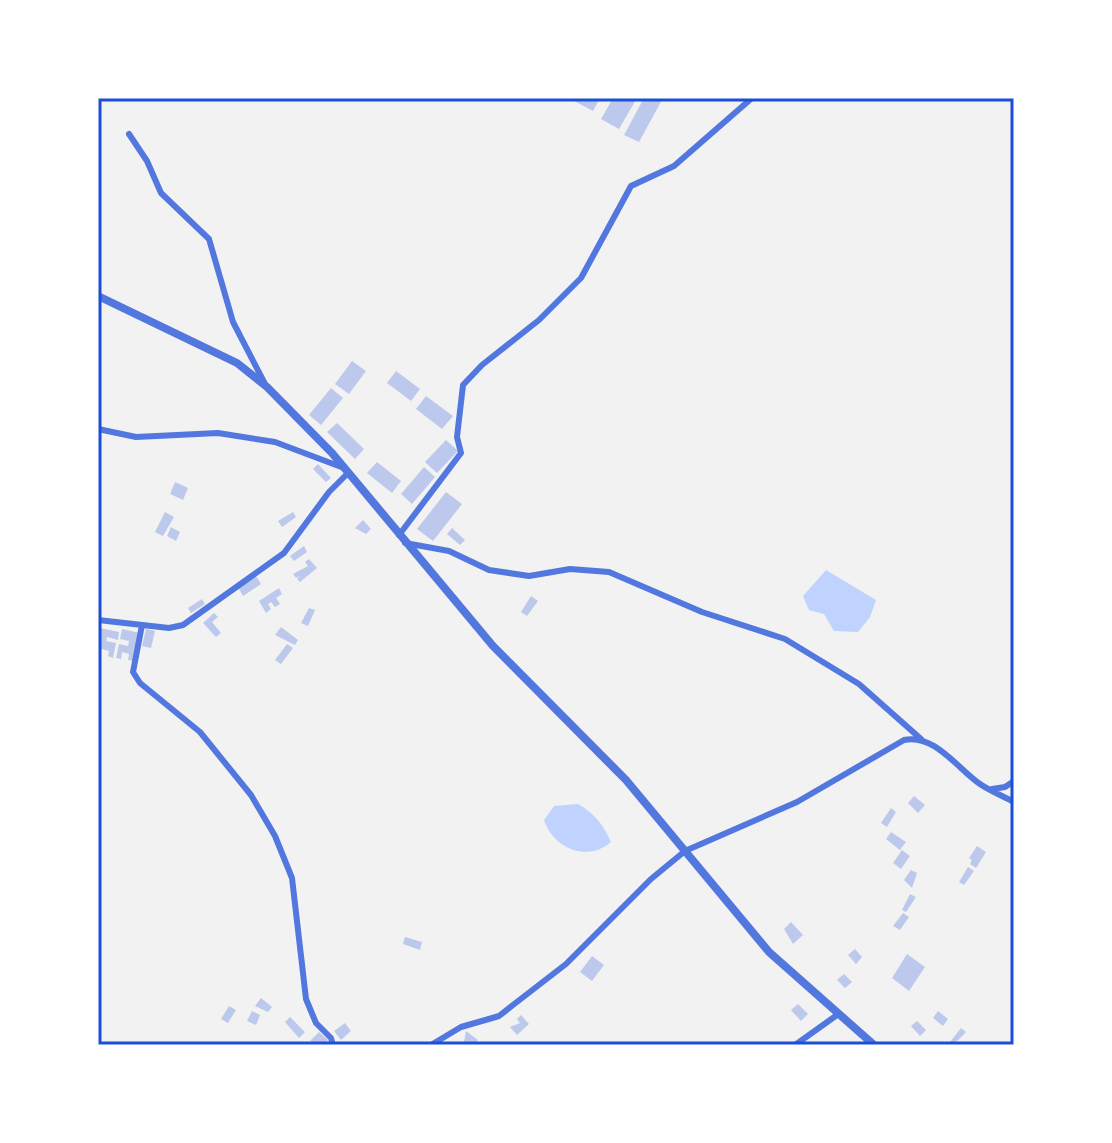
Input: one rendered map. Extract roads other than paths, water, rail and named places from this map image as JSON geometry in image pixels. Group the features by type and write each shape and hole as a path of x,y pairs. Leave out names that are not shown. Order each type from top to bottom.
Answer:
{"street":[{"path":"402,539 461,453 457,437 463,385 482,365 539,320 581,278 631,186 674,166 752,98"},
{"path":"129,134 147,161 161,193 209,239 233,322 267,387"},
{"path":"98,296 237,363 267,387 346,471 493,646 626,780 769,952 874,1045"},
{"path":"98,429 136,437 218,433 275,442 346,471"},
{"path":"98,620 169,628 183,625 284,553 346,471"},
{"path":"402,539 449,551 489,570 529,576 570,569 609,572 702,612 785,639 859,684 921,739 983,786 1014,802"},
{"path":"142,625 133,672 140,683 200,732 251,795 275,836 292,878 306,999 316,1023 331,1038 333,1045"},
{"path":"431,1045 461,1027 506,1011 566,964 651,879 685,851 797,802 904,740 921,739"},
{"path":"992,789 1005,787 1014,781"},
{"path":"795,1045 837,1015"}],"water":[{"path":"826,570 876,600 870,617 858,632 834,631 824,614 809,610 803,596"},
{"path":"578,804 598,820 611,842 602,848 582,852 563,845 548,830 544,820 554,806"}]}
